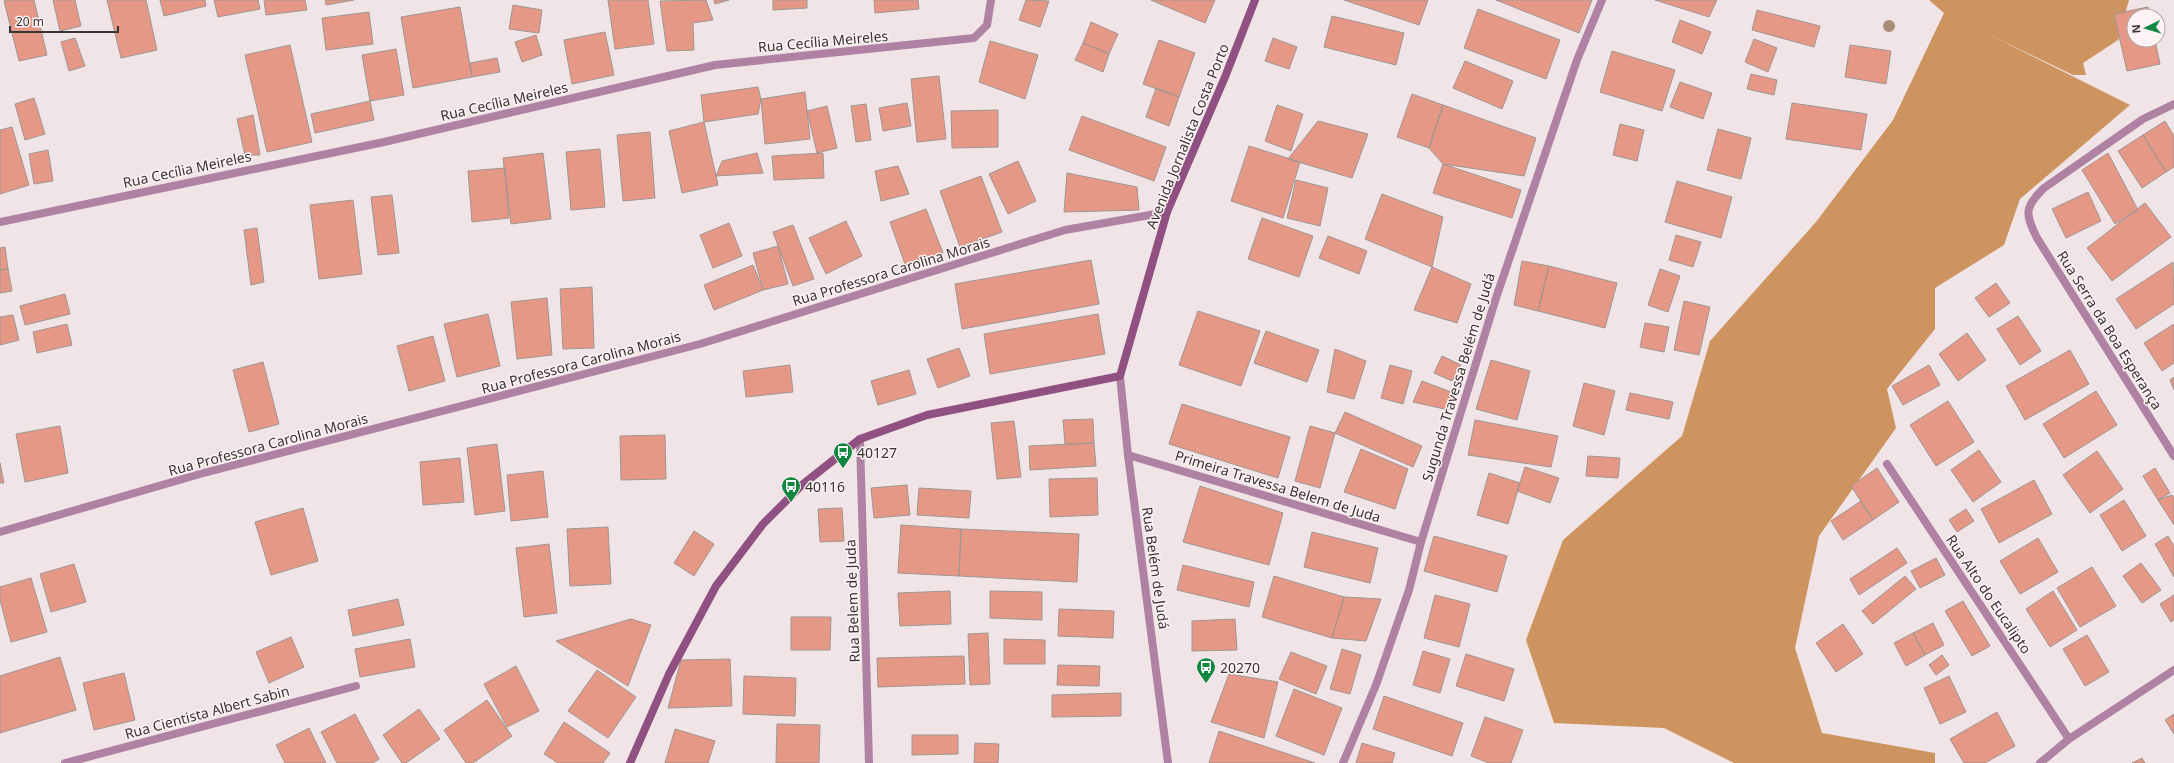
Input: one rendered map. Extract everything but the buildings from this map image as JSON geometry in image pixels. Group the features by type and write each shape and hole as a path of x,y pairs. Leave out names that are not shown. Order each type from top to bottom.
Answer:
{"main road":[{"name":"Avenida Jornalista Costa Porto","path":"1120,376 1167,212 1225,77 1255,0"},
{"path":"630,763 669,674 716,586 763,524 802,485 860,439 927,415 1120,376"}],"street":[{"name":"Rua Cecília Meireles","path":"0,222 384,142 715,65 966,40 974,38 987,25 991,0"},
{"name":"Sugunda Travessa Belém de Judá","path":"1343,763 1376,685 1407,598 1421,542 1496,298 1577,60 1602,0"},
{"name":"Rua Serra da Boa Esperança","path":"2174,104 2144,119 2056,179 2032,199 2028,208 2027,217 2037,238 2174,456"},
{"name":"Rua Professora Carolina Morais","path":"0,532 200,474 700,344 1065,230 1167,212"},
{"name":"Rua Belém de Judá","path":"1120,376 1128,455 1168,763"},
{"name":"Rua Belem de Juda","path":"860,439 869,763"},
{"name":"Primeira Travessa Belem de Juda","path":"1128,455 1421,542"},
{"name":"Rua Alto do Eucalipto","path":"1887,464 2070,739"},
{"path":"2040,763 2070,739 2174,670"},
{"name":"Rua Cientista Albert Sabin","path":"65,763 356,686"}],"shaded area":[{"path":"1929,0 2129,0 2118,40 2083,63 2086,75 2073,75 1988,34 2130,105 2020,199 2004,245 1935,288 1935,329 1887,389 1896,428 1819,536 1795,648 1822,733 1935,753 1935,763 1734,763 1664,728 1554,723 1526,640 1563,540 1682,436 1710,341 1816,222 1893,120 1944,13"}],"place":[{"name":"40127","path":"843,469"},
{"name":"40116","path":"791,503"},
{"name":"20270","path":"1206,684"}]}
